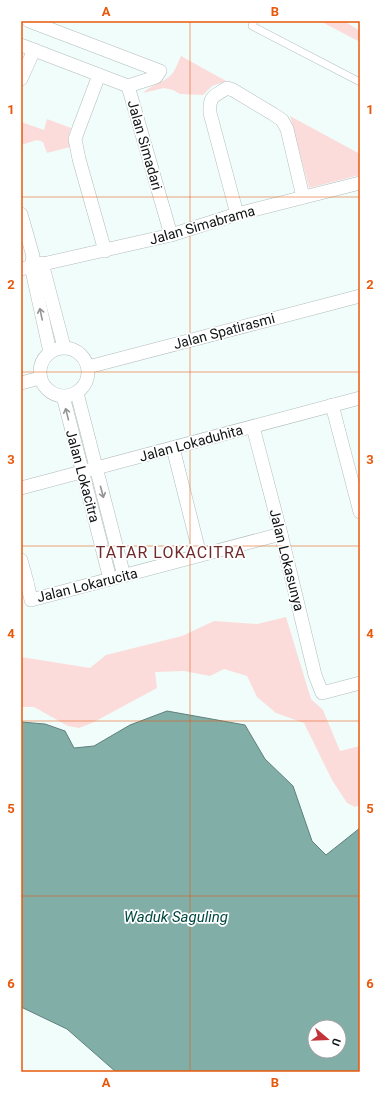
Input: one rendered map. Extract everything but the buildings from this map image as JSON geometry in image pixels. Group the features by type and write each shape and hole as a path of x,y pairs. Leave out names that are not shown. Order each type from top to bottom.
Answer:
{"street":[{"path":"29,21 160,71 156,77 128,86"},
{"name":"Jalan Simadari","path":"21,45 128,86 171,235"},
{"path":"21,79 34,50"},
{"path":"99,75 75,139 104,251"},
{"path":"237,214 210,113 210,102 213,97 226,88 233,90 282,120 287,129 303,197"},
{"name":"Jalan Simabrama","path":"32,264 104,251 171,235 237,214 360,183"},
{"path":"21,214 50,352"},
{"path":"32,264 64,348"},
{"name":"Jalan Spatirasmi","path":"88,367 360,296"},
{"path":"64,348 76,351 86,361 88,375 86,382 77,393 69,396 63,396 51,393 46,389 40,378 40,371 41,364 50,352 56,349 64,348"},
{"path":"21,383 40,378"},
{"name":"Jalan Lokacitra","path":"77,393 124,576"},
{"name":"Jalan Lokacitra","path":"63,396 110,579"},
{"name":"Jalan Lokaduhita","path":"21,488 360,398"},
{"path":"332,405 360,512"},
{"name":"Jalan Lokasunya","path":"253,427 281,534 315,675 322,693 360,683"},
{"path":"172,448 200,556"},
{"name":"Jalan Lokarucita","path":"24,583 31,600 281,534"},
{"path":"21,560 24,583"}],"lane":[{"path":"254,21 252,26 360,82"}],"shaded area":[{"path":"320,21 344,21 360,31 360,42"},
{"path":"181,56 226,81 212,86 203,95 180,94 173,90 164,88 143,93 170,76"},
{"path":"290,116 360,154 360,175 309,188"},
{"path":"47,119 71,128 68,137 70,147 47,153 43,142 37,140 21,145 21,122 44,130"},
{"path":"286,617 311,699 323,710 340,751 360,746 360,805 355,807 347,803 332,780 304,723 276,713 257,697 247,676 224,669 210,676 184,671 155,672 157,688 92,723 79,728 68,726 34,707 21,707 21,657 90,668 106,655 182,636 214,621 257,624"}],"water":[{"name":"Waduk Saguling","path":"167,711 245,725 265,759 293,786 312,841 326,855 360,828 360,1072 116,1072 67,1029 21,1007 21,722 45,724 65,731 74,748 94,746 130,725"}],"district":[{"name":"TATAR LOKACITRA","path":"171,552"}]}
